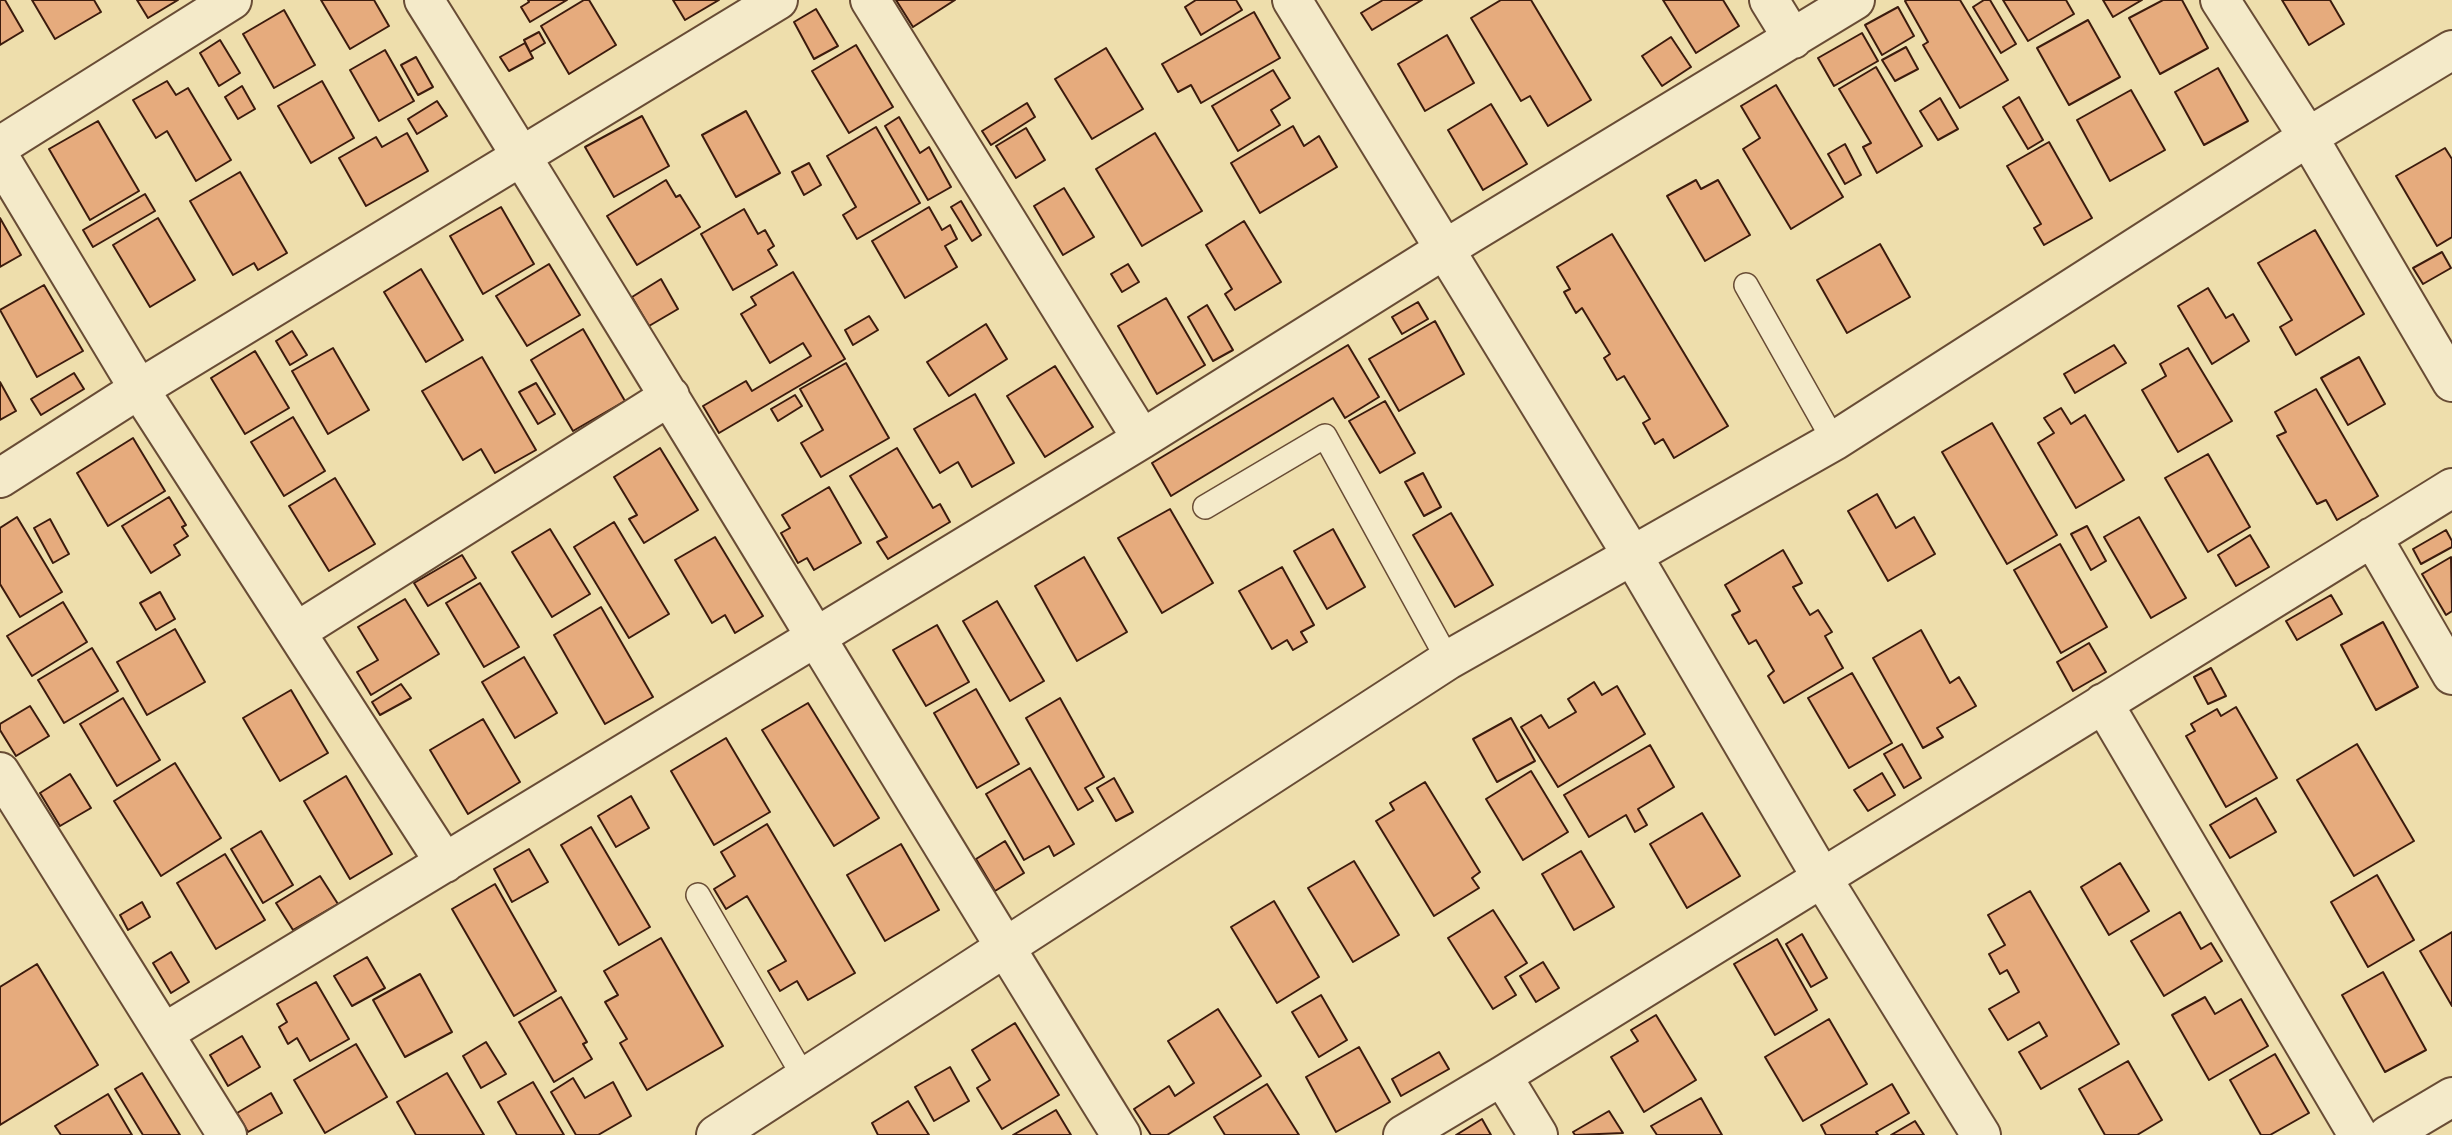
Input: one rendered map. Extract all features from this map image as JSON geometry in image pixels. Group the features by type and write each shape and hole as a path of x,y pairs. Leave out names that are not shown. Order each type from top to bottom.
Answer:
{"street":[{"path":"0,146 232,0"},
{"path":"424,0 817,635 1121,1135"},
{"path":"0,478 139,389 523,158 778,0"},
{"path":"870,0 1142,439"},
{"path":"1292,0 1632,555 1822,878 1981,1135"},
{"path":"1769,0 1793,39"},
{"path":"164,1033 1142,439 1445,249 1856,0"},
{"path":"2220,0 2308,137 2452,382"},
{"path":"716,1135 1448,660 1834,441 2308,137 2452,50"},
{"path":"0,158 139,389 445,863"},
{"path":"296,632 670,396"},
{"path":"1403,1135 2452,488"},
{"path":"2372,537 2452,675"},
{"path":"2103,703 2358,1135"},
{"path":"0,772 227,1135"},
{"path":"1502,1076 1538,1135"},
{"path":"2388,1135 2452,1097"}],"lane":[{"path":"1746,285 1834,441"},
{"path":"1205,507 1325,436 1448,660"},
{"path":"698,895 804,1079"}],"building":[{"path":"0,0 5,0 23,31 0,45"},
{"path":"32,0 94,0 101,12 55,39"},
{"path":"137,0 178,0 148,18"},
{"path":"321,0 374,0 389,26 350,49"},
{"path":"528,0 567,0 530,22 521,7 529,2"},
{"path":"584,0 589,0 616,45 569,74 541,26"},
{"path":"673,0 719,0 685,20"},
{"path":"896,0 955,0 913,27"},
{"path":"1196,0 1236,0 1242,10 1201,35 1185,7"},
{"path":"1383,0 1422,0 1372,30 1361,13"},
{"path":"1501,0 1531,0 1591,100 1548,126 1530,96 1521,101 1471,18"},
{"path":"1663,0 1723,0 1739,26 1696,53"},
{"path":"1960,0 2008,80 1960,108 1923,45 1928,42 1905,1"},
{"path":"1984,0 1990,0 2016,44 2001,53 1973,7"},
{"path":"2003,0 2066,0 2074,14 2028,41"},
{"path":"2103,0 2142,0 2113,17"},
{"path":"2163,0 2182,0 2208,48 2160,74 2129,18"},
{"path":"2282,0 2330,0 2344,24 2309,45"},
{"path":"1898,7 1914,36 1882,55 1865,25"},
{"path":"816,9 838,46 814,59 794,22"},
{"path":"284,10 315,65 274,88 243,34"},
{"path":"1254,12 1280,58 1201,103 1191,85 1178,92 1162,64"},
{"path":"2088,20 2120,77 2069,105 2037,48"},
{"path":"539,32 545,43 530,52 524,40"},
{"path":"1862,33 1878,61 1834,86 1818,58"},
{"path":"1447,35 1474,83 1425,111 1398,64"},
{"path":"1671,37 1691,67 1662,86 1642,56"},
{"path":"220,40 240,73 219,86 200,53"},
{"path":"525,43 533,58 509,71 500,57"},
{"path":"856,45 893,107 849,133 812,71"},
{"path":"1906,47 1918,69 1895,81 1882,60"},
{"path":"1106,48 1143,109 1092,139 1055,79"},
{"path":"385,50 414,101 379,121 350,70"},
{"path":"416,57 433,87 418,95 401,65"},
{"path":"1876,67 1922,146 1877,173 1863,147 1871,143 1839,89"},
{"path":"2218,68 2248,121 2204,145 2175,92"},
{"path":"1273,70 1290,98 1271,110 1280,125 1238,151 1212,106"},
{"path":"167,81 176,95 188,88 231,160 196,181 167,131 156,138 133,100"},
{"path":"322,81 354,138 311,163 278,106"},
{"path":"1776,85 1843,197 1791,229 1743,149 1760,138 1741,106"},
{"path":"242,86 255,109 238,119 225,97"},
{"path":"2131,90 2165,150 2110,181 2077,120"},
{"path":"2019,97 2043,140 2028,149 2003,107"},
{"path":"1940,98 1958,129 1938,140 1920,111"},
{"path":"437,101 447,116 417,134 408,119"},
{"path":"1027,103 1035,117 991,145 982,131"},
{"path":"1491,104 1527,164 1483,190 1448,130"},
{"path":"746,111 780,173 736,197 702,135"},
{"path":"642,116 669,166 614,197 585,147"},
{"path":"899,117 920,153 929,147 951,187 928,200 885,126"},
{"path":"98,121 139,191 90,220 49,149"},
{"path":"1293,126 1304,146 1319,136 1337,167 1260,213 1231,163"},
{"path":"876,127 920,203 857,239 843,215 856,207 827,156"},
{"path":"1026,128 1045,160 1016,178 996,146"},
{"path":"407,133 428,171 366,206 339,158 376,137 382,147"},
{"path":"1155,133 1202,211 1142,246 1096,169"},
{"path":"2049,142 2092,218 2044,245 2034,228 2041,224 2007,166"},
{"path":"1845,144 1861,175 1845,184 1828,154"},
{"path":"2445,148 2452,159 2452,237 2437,246 2396,176"},
{"path":"809,163 821,185 804,195 792,172"},
{"path":"240,172 287,253 258,270 254,263 233,275 190,201"},
{"path":"666,180 676,197 680,195 700,227 637,265 607,216"},
{"path":"1696,180 1701,189 1718,180 1750,235 1705,261 1667,196"},
{"path":"1064,188 1094,237 1063,255 1034,206"},
{"path":"145,194 155,211 93,247 83,230"},
{"path":"961,201 981,235 972,241 951,207"},
{"path":"501,207 534,264 483,294 450,236"},
{"path":"929,207 942,230 950,225 957,239 945,246 957,267 905,298 872,241"},
{"path":"744,209 758,234 765,230 774,246 768,250 777,265 733,290 701,234"},
{"path":"0,218 21,255 0,267"},
{"path":"158,218 195,280 150,307 113,245"},
{"path":"1244,221 1281,282 1235,310 1225,294 1232,289 1206,245"},
{"path":"2315,230 2364,314 2296,355 2280,327 2292,320 2258,263"},
{"path":"1612,234 1728,426 1674,458 1663,439 1655,444 1643,423 1650,419 1624,376 1617,380 1604,358 1610,354 1582,308 1576,313 1564,292 1570,289 1557,267"},
{"path":"1880,244 1910,297 1847,333 1817,280"},
{"path":"2442,252 2451,268 2423,284 2413,268"},
{"path":"549,264 580,315 527,346 496,296"},
{"path":"1128,264 1139,282 1122,292 1111,274"},
{"path":"421,269 463,340 426,362 384,292"},
{"path":"793,272 845,359 719,433 703,406 746,381 752,391 811,356 803,343 770,363 741,314 756,305 751,297"},
{"path":"661,279 678,309 649,326 632,297"},
{"path":"44,285 83,351 37,377 0,310"},
{"path":"2208,288 2226,318 2233,314 2249,341 2212,364 2178,306"},
{"path":"1166,298 1205,365 1157,394 1118,326"},
{"path":"1418,302 1428,319 1402,334 1392,317"},
{"path":"1207,305 1233,350 1213,361 1188,317"},
{"path":"869,316 878,330 853,345 845,330"},
{"path":"1435,321 1464,374 1399,411 1369,359"},
{"path":"986,324 1007,359 949,396 927,362"},
{"path":"583,329 625,401 573,431 531,360"},
{"path":"292,331 307,355 290,365 276,341"},
{"path":"1348,345 1379,397 1345,418 1333,398 1171,496 1152,463"},
{"path":"2114,345 2126,363 2075,393 2064,374"},
{"path":"333,348 369,410 328,434 292,371"},
{"path":"2188,348 2232,421 2178,452 2142,390 2166,376 2160,364"},
{"path":"255,351 289,408 245,434 211,378"},
{"path":"482,357 536,450 495,473 481,449 463,460 422,391"},
{"path":"2359,357 2385,404 2348,425 2321,378"},
{"path":"846,363 889,438 821,477 801,443 823,430 800,389"},
{"path":"1055,366 1093,427 1045,457 1007,396"},
{"path":"74,373 84,389 41,415 31,399"},
{"path":"0,382 16,411 0,420"},
{"path":"536,383 555,414 538,424 519,392"},
{"path":"2316,389 2378,496 2337,520 2326,500 2317,504 2277,436 2286,432 2275,412"},
{"path":"975,394 1014,463 972,487 958,462 940,473 914,429"},
{"path":"795,395 802,406 778,421 771,409"},
{"path":"1385,401 1415,453 1380,473 1349,421"},
{"path":"2061,408 2071,424 2085,415 2124,480 2076,508 2038,443 2054,433 2044,418"},
{"path":"293,417 325,471 284,496 251,442"},
{"path":"1992,423 2057,535 2007,564 1942,452"},
{"path":"133,438 165,491 108,526 77,473"},
{"path":"660,448 698,510 644,543 629,519 637,515 614,477"},
{"path":"897,448 933,508 940,504 950,522 888,559 877,542 887,537 850,476"},
{"path":"2208,454 2250,527 2208,552 2165,478"},
{"path":"1423,473 1441,507 1424,516 1405,482"},
{"path":"335,478 375,544 329,571 289,506"},
{"path":"829,487 861,543 814,570 807,558 798,563 781,533 790,528 782,515"},
{"path":"1877,494 1896,528 1914,517 1935,554 1888,581 1848,511"},
{"path":"169,497 186,525 182,527 188,536 174,545 180,555 151,573 122,526"},
{"path":"1170,509 1213,583 1162,613 1118,538"},
{"path":"1451,513 1493,585 1455,607 1413,535"},
{"path":"17,517 62,592 20,617 0,584 0,528"},
{"path":"2139,517 2186,598 2151,618 2104,537"},
{"path":"50,519 69,554 53,563 34,528"},
{"path":"614,522 669,614 629,638 574,547"},
{"path":"2087,526 2106,561 2091,570 2071,534"},
{"path":"550,529 590,594 552,617 512,552"},
{"path":"1333,529 1365,587 1327,609 1294,551"},
{"path":"2446,530 2452,547 2421,564 2413,549"},
{"path":"2250,535 2269,567 2236,586 2218,555"},
{"path":"715,537 763,616 735,633 725,615 712,623 675,560"},
{"path":"2060,544 2107,627 2061,653 2014,570"},
{"path":"1783,550 1802,583 1793,587 1810,615 1818,610 1832,632 1825,636 1843,668 1784,703 1768,676 1774,671 1756,640 1749,644 1732,615 1740,611 1725,585"},
{"path":"462,555 476,578 428,606 414,583"},
{"path":"1084,557 1127,632 1077,661 1035,586"},
{"path":"2451,557 2452,611 2446,615 2422,574"},
{"path":"1282,567 1314,625 1301,632 1307,642 1293,650 1287,640 1272,649 1239,591"},
{"path":"480,583 519,647 484,667 446,603"},
{"path":"160,592 175,619 156,630 140,603"},
{"path":"2331,595 2342,614 2297,640 2286,621"},
{"path":"405,599 439,654 371,695 357,672 378,660 358,627"},
{"path":"997,601 1044,681 1010,701 963,621"},
{"path":"63,602 87,642 32,676 7,636"},
{"path":"601,607 653,697 605,724 554,635"},
{"path":"2383,622 2418,687 2376,710 2341,645"},
{"path":"937,625 969,682 926,706 893,650"},
{"path":"175,629 205,682 147,715 117,662"},
{"path":"1921,630 1950,683 1959,677 1976,706 1937,728 1943,737 1923,748 1873,658"},
{"path":"2089,643 2106,672 2073,691 2057,662"},
{"path":"92,648 118,691 64,723 38,680"},
{"path":"524,657 557,713 515,738 482,682"},
{"path":"2211,668 2226,696 2208,704 2194,677"},
{"path":"1852,673 1892,743 1849,768 1808,698"},
{"path":"1594,682 1602,695 1617,686 1645,734 1558,787 1521,727 1541,715 1549,728 1576,712 1568,699"},
{"path":"401,684 411,698 380,715 372,702"},
{"path":"976,689 1019,764 977,788 934,713"},
{"path":"291,690 328,753 280,781 243,718"},
{"path":"123,698 160,760 117,786 80,724"},
{"path":"1060,698 1104,777 1085,788 1093,801 1078,810 1026,718"},
{"path":"808,703 879,818 834,846 762,730"},
{"path":"30,706 49,736 16,756 0,730 0,724"},
{"path":"2236,707 2277,778 2226,807 2186,736 2195,731 2191,724 2217,709 2221,716"},
{"path":"1511,718 1535,761 1497,782 1473,739"},
{"path":"483,719 520,782 468,814 430,750"},
{"path":"726,738 770,812 714,845 671,771"},
{"path":"1902,744 1921,778 1904,788 1884,754"},
{"path":"2357,744 2414,841 2354,876 2297,780"},
{"path":"1650,745 1674,787 1638,809 1647,825 1635,832 1626,815 1589,837 1564,795"},
{"path":"175,763 221,838 161,876 114,801"},
{"path":"1030,768 1074,844 1054,856 1049,846 1024,860 986,794"},
{"path":"1531,771 1568,832 1523,860 1486,799"},
{"path":"1882,773 1895,795 1868,811 1854,790"},
{"path":"70,774 91,808 60,826 40,793"},
{"path":"346,776 392,854 350,879 304,801"},
{"path":"1114,778 1133,812 1116,821 1097,788"},
{"path":"1425,782 1480,872 1472,878 1479,888 1434,916 1376,821 1394,810 1390,803"},
{"path":"631,796 649,828 616,847 598,816"},
{"path":"2256,798 2276,832 2230,858 2210,825"},
{"path":"1702,813 1740,876 1687,908 1650,844"},
{"path":"767,824 855,973 808,1000 797,981 780,991 768,971 786,961 747,896 726,909 714,889 735,876 721,852"},
{"path":"591,827 650,927 619,945 561,845"},
{"path":"261,831 293,885 263,903 231,849"},
{"path":"1005,841 1024,873 995,891 976,859"},
{"path":"901,844 939,910 885,941 847,875"},
{"path":"529,849 548,882 512,902 494,869"},
{"path":"1581,851 1614,907 1574,930 1542,874"},
{"path":"225,854 265,920 216,949 177,883"},
{"path":"1354,861 1399,935 1353,962 1308,888"},
{"path":"2120,863 2149,911 2109,935 2081,887"},
{"path":"2377,875 2414,940 2368,967 2331,902"},
{"path":"320,876 338,904 293,930 276,903"},
{"path":"495,884 556,991 514,1016 452,909"},
{"path":"2030,891 2119,1044 2041,1089 2019,1052 2047,1036 2039,1022 2008,1040 1989,1009 2019,992 2007,970 2000,974 1989,954 2005,945 1988,915"},
{"path":"1274,901 1319,977 1277,1003 1231,927"},
{"path":"142,902 150,917 128,930 120,915"},
{"path":"1493,910 1527,963 1505,977 1516,995 1493,1009 1448,938"},
{"path":"2180,912 2201,949 2211,943 2222,961 2164,996 2131,941"},
{"path":"2452,932 2452,1006 2420,951"},
{"path":"1802,934 1827,978 1811,987 1786,944"},
{"path":"661,938 723,1046 647,1090 620,1043 627,1039 605,1002 618,995 604,971"},
{"path":"1777,939 1817,1010 1775,1035 1734,964"},
{"path":"171,952 189,982 171,993 153,963"},
{"path":"367,957 385,988 352,1006 334,976"},
{"path":"1543,962 1559,988 1536,1002 1520,976"},
{"path":"37,964 98,1065 0,1125 0,987"},
{"path":"2383,972 2426,1050 2385,1072 2342,995"},
{"path":"420,974 452,1032 405,1057 373,1000"},
{"path":"316,982 349,1039 310,1061 297,1038 288,1044 279,1027 287,1022 277,1004"},
{"path":"1321,995 1347,1040 1319,1057 1292,1012"},
{"path":"561,997 587,1042 583,1044 592,1059 554,1082 519,1022"},
{"path":"2205,997 2215,1014 2241,999 2268,1046 2209,1080 2172,1015"},
{"path":"1218,1009 1261,1076 1167,1135 1151,1135 1134,1109 1169,1086 1175,1096 1194,1083 1168,1041"},
{"path":"1656,1015 1696,1080 1644,1112 1611,1057 1638,1041 1631,1030"},
{"path":"1829,1019 1867,1084 1803,1121 1765,1057"},
{"path":"1015,1023 1059,1095 1002,1129 977,1088 990,1080 972,1050"},
{"path":"242,1036 260,1067 228,1086 210,1055"},
{"path":"486,1042 506,1074 481,1088 463,1056"},
{"path":"356,1044 387,1097 325,1133 294,1080"},
{"path":"1359,1047 1390,1102 1336,1132 1306,1077"},
{"path":"1439,1052 1449,1069 1401,1096 1392,1079"},
{"path":"2275,1054 2309,1113 2270,1135 2261,1135 2230,1080"},
{"path":"2128,1061 2162,1120 2137,1135 2105,1135 2079,1089"},
{"path":"950,1067 969,1101 934,1121 915,1087"},
{"path":"142,1073 180,1135 143,1135 115,1089"},
{"path":"447,1073 484,1135 416,1135 397,1102"},
{"path":"573,1078 585,1098 613,1082 631,1116 598,1135 576,1135 551,1092"},
{"path":"533,1082 564,1135 517,1135 498,1102"},
{"path":"1267,1084 1299,1135 1225,1135 1214,1117"},
{"path":"1892,1084 1909,1113 1876,1132 1878,1135 1826,1135 1821,1125"},
{"path":"271,1093 282,1113 248,1132 237,1113"},
{"path":"108,1094 132,1135 61,1135 55,1126"},
{"path":"1701,1098 1722,1135 1657,1135 1651,1126"},
{"path":"908,1101 929,1135 878,1135 872,1123"},
{"path":"1056,1110 1071,1135 1013,1135"},
{"path":"1609,1111 1623,1133 1575,1135 1573,1132"},
{"path":"1482,1119 1491,1135 1456,1135"},
{"path":"1915,1121 1924,1135 1891,1135"}]}
